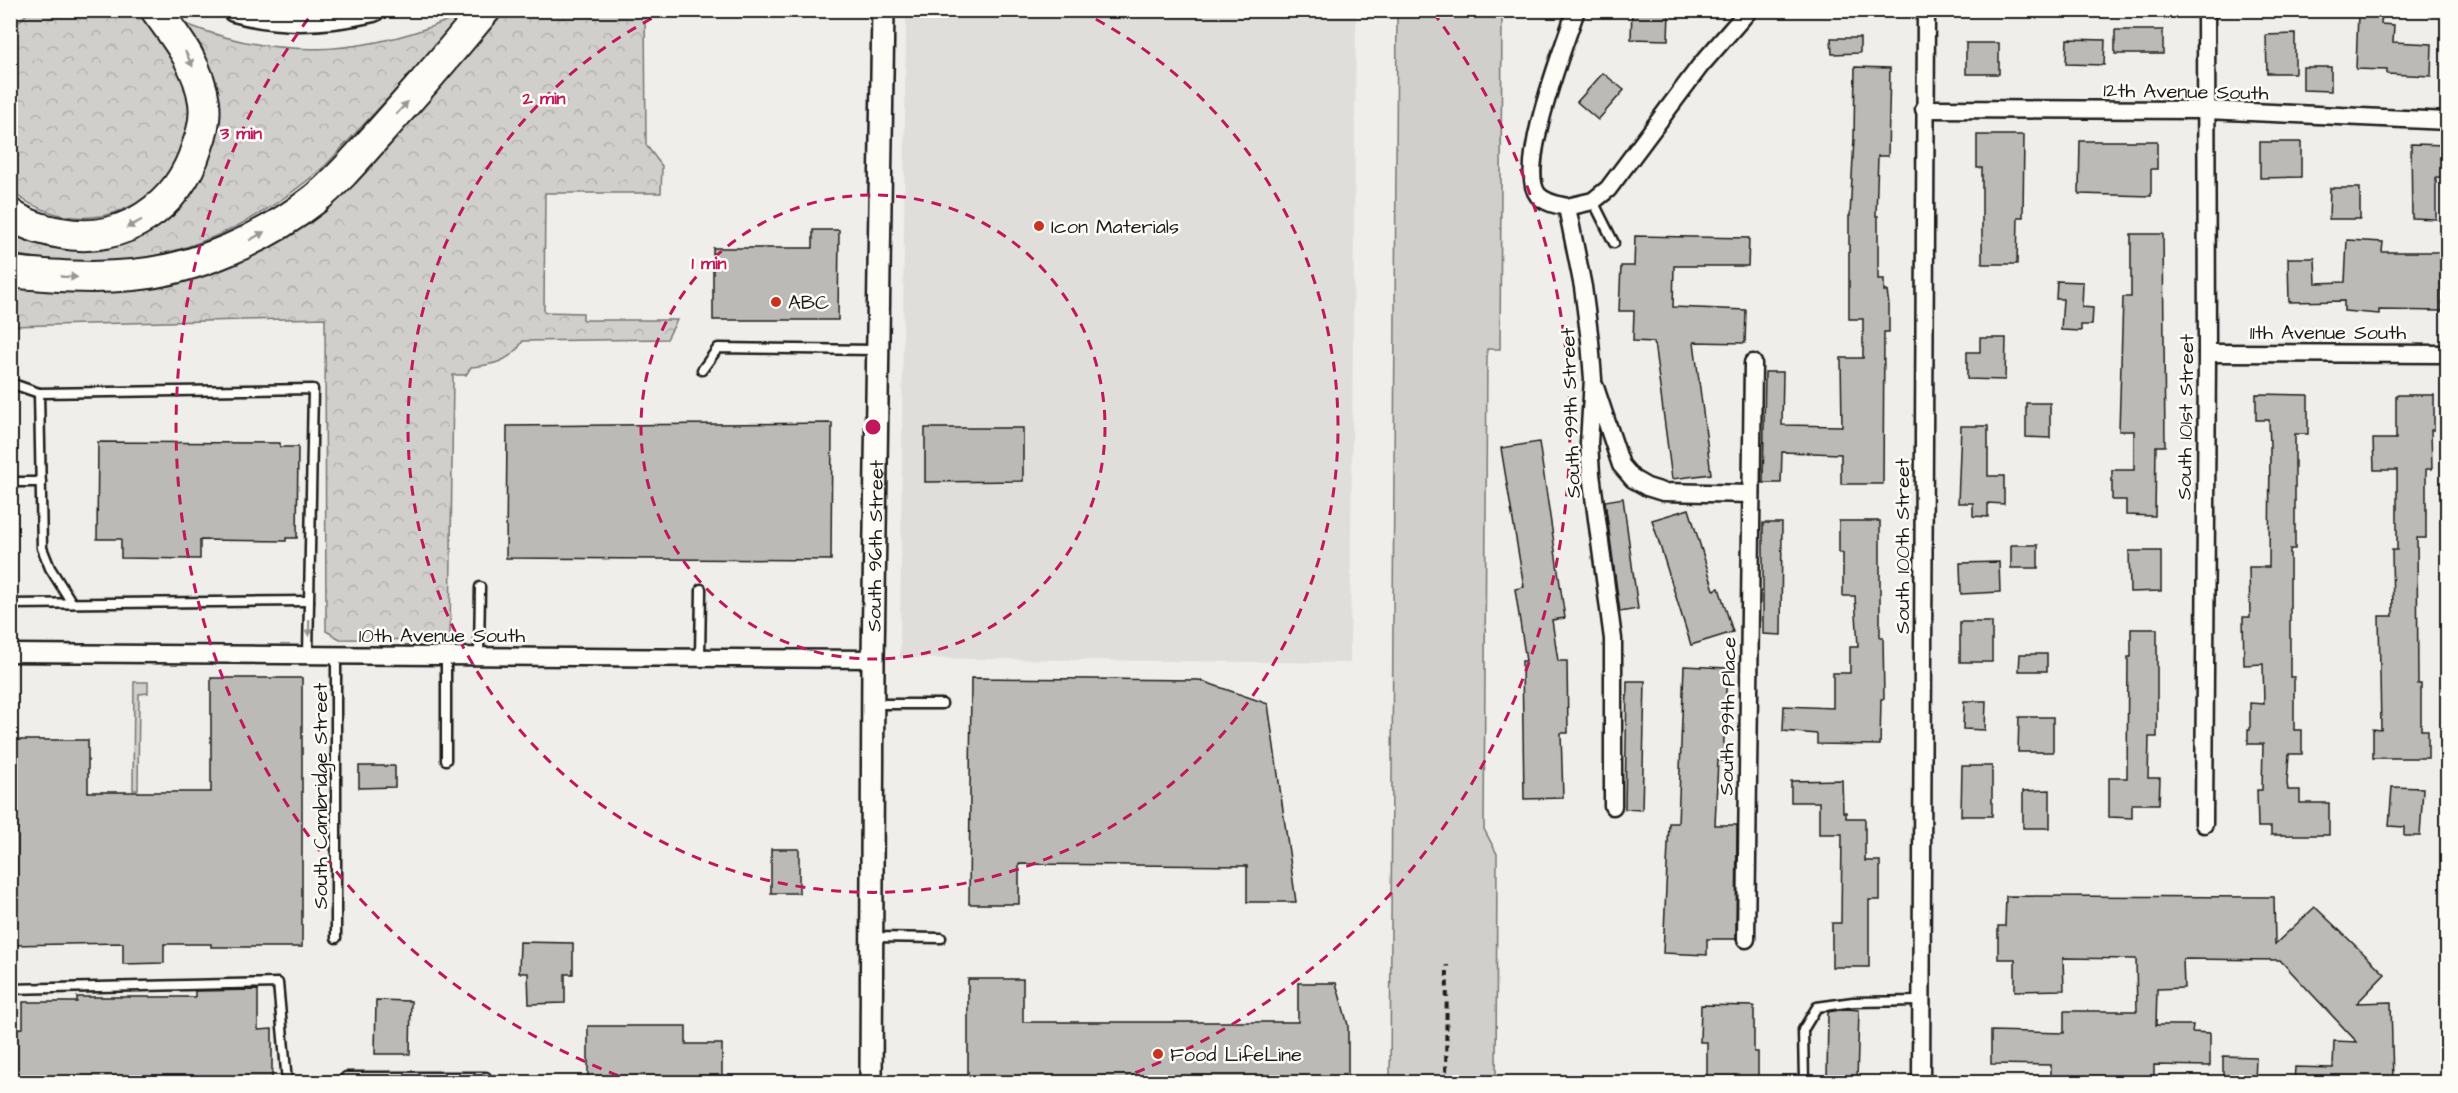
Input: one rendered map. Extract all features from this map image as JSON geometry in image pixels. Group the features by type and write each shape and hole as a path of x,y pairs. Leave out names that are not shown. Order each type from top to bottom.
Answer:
{"highway":[{"path":"10,214 43,230 73,236 100,234 122,230 143,219 160,208 178,188 196,153 202,134 204,105 198,76 184,49 156,10"},
{"path":"10,272 69,278 135,275 209,257 248,241 315,199 344,172 420,88 485,10"}],"main road":[{"path":"234,10 255,16 292,20 339,18 373,10"}],"street":[{"name":"South 96th Street","path":"871,1083 872,704 883,10"},
{"path":"1576,10 1540,123 1533,165 1533,185 1538,196 1550,203 1568,207 1593,201 1608,189 1700,66 1749,10"},
{"name":"South 100th Street","path":"1921,1083 1926,10"},
{"name":"South 101st Street","path":"2204,824 2207,353 2206,10"},
{"name":"12th Avenue South","path":"1924,109 2206,111 2448,121"},
{"name":"South 99th Street","path":"1568,207 1583,287 1593,379 1589,443 1591,474 1614,648 1613,806"},
{"name":"11th Avenue South","path":"2207,353 2448,354"},
{"name":"South 99th Place","path":"1746,939 1753,363"},
{"path":"1593,379 1621,465 1633,478 1647,487 1663,492 1751,494"},
{"name":"10th Avenue South","path":"10,653 873,659"}],"lane":[{"path":"1593,201 1614,243"},
{"path":"702,370 718,348 878,350"},
{"path":"10,383 39,393 313,389 308,655"},
{"path":"39,393 42,548 50,568 72,603"},
{"path":"10,482 41,482"},
{"path":"479,656 480,588"},
{"path":"700,658 701,589"},
{"path":"10,604 309,601"},
{"name":"South Cambridge Street","path":"336,655 336,938"},
{"path":"446,656 446,760"},
{"path":"872,704 942,704"},
{"path":"872,937 942,938"},
{"path":"10,989 278,983 288,1083"},
{"path":"1804,1083 1803,1030 1817,1007 1853,1002 1921,1001"},
{"path":"346,1083 346,1077 486,1077"}],"path":[{"path":"1446,1083 1447,964"}],"shaded area":[{"path":"906,11 1356,11 1350,663 900,658"}],"green space":[{"path":"30,11 133,11 162,37 177,56 191,107 190,123 183,147 163,180 145,197 125,209 103,216 79,217 56,214 33,205 11,191 11,29"},
{"path":"506,11 645,11 646,145 662,166 661,193 545,193 544,312 583,313 583,320 677,320 667,339 523,341 513,353 501,361 471,367 466,375 453,375 450,640 340,639 326,631 325,318 11,326 10,287 53,291 138,289 378,155"},
{"path":"1397,11 1502,11 1500,349 1487,349 1484,829 1497,854 1496,1082 1390,1082"},
{"path":"468,12 326,165 273,205 244,222 214,237 183,248 118,261 65,261 11,254 10,225 78,246 202,174 212,152 216,132 216,91 202,47 186,24 222,36 258,44 294,48 328,48 363,45 398,37"},
{"path":"134,682 148,682 148,693 139,694 138,790 133,790"}],"building":[{"path":"1632,11 1669,12 1668,40 1631,39"},
{"path":"2358,13 2382,14 2381,24 2394,25 2393,42 2432,44 2431,76 2387,74 2387,70 2356,69"},
{"path":"2115,30 2163,30 2163,54 2115,54"},
{"path":"2295,34 2295,73 2267,73 2266,35"},
{"path":"1831,38 1860,38 1860,53 1832,54"},
{"path":"2067,39 2105,40 2104,65 2066,64"},
{"path":"1966,43 1999,43 1999,74 1966,74"},
{"path":"1855,67 1890,68 1888,156 1878,156 1876,216 1878,216 1878,279 1884,279 1884,291 1887,291 1889,305 1889,332 1884,332 1883,484 1841,484 1841,454 1782,452 1781,483 1763,483 1765,372 1783,372 1782,425 1842,426 1841,358 1863,358 1863,319 1849,319 1849,216 1854,138"},
{"path":"2303,67 2331,67 2331,91 2303,90"},
{"path":"1603,73 1624,90 1598,120 1577,102"},
{"path":"1977,135 2024,135 2023,217 2018,217 2017,264 1982,264 1982,168 1977,168"},
{"path":"2080,141 2157,141 2157,169 2151,169 2151,196 2079,194"},
{"path":"2260,142 2301,142 2301,177 2260,178"},
{"path":"2411,144 2448,145 2448,177 2436,177 2436,219 2412,218"},
{"path":"2330,188 2360,188 2360,219 2329,219"},
{"path":"813,230 839,230 838,320 713,320 713,248 813,248"},
{"path":"2131,234 2163,234 2165,446 2156,446 2155,516 2126,515 2126,500 2112,500 2112,470 2134,470 2134,431 2119,431 2123,297 2131,297"},
{"path":"1635,236 1749,238 1748,266 1674,266 1673,307 1746,310 1745,343 1694,342 1711,474 1672,479 1654,342 1633,341 1634,311 1619,311 1621,266 1634,266"},
{"path":"2347,240 2383,242 2382,252 2442,252 2442,311 2379,310 2379,314 2344,311 2344,301 2289,302 2288,258 2315,258 2316,283 2345,282"},
{"path":"2057,281 2083,282 2082,307 2093,308 2092,325 2081,325 2081,331 2061,330 2063,299 2056,299"},
{"path":"1980,338 2006,338 2005,380 1967,379 1967,352 1980,352"},
{"path":"2256,394 2308,395 2308,434 2295,434 2295,549 2290,549 2290,677 2294,677 2294,730 2302,730 2302,754 2289,754 2287,783 2288,790 2300,790 2300,803 2329,803 2329,835 2271,835 2271,827 2258,827 2257,790 2262,790 2263,744 2248,744 2248,729 2250,729 2250,703 2264,704 2263,664 2244,665 2243,617 2250,617 2249,567 2269,567 2269,420 2256,420"},
{"path":"2396,395 2434,395 2434,430 2431,430 2432,469 2426,469 2426,538 2417,538 2418,684 2421,684 2421,730 2428,730 2428,758 2373,758 2373,729 2381,730 2379,616 2393,616 2392,550 2397,550 2397,470 2374,470 2373,439 2396,439"},
{"path":"2026,403 2050,403 2050,438 2026,437"},
{"path":"832,423 831,560 506,558 507,426"},
{"path":"1961,426 1988,426 1988,476 2004,476 2004,504 1988,503 1988,517 1973,516 1973,503 1958,503"},
{"path":"925,428 1023,428 1023,481 925,482"},
{"path":"98,442 280,443 280,447 298,447 297,538 286,538 286,541 200,540 200,559 121,558 121,539 97,539"},
{"path":"1539,442 1565,618 1552,620 1558,661 1567,661 1568,733 1561,733 1563,798 1524,799 1522,661 1526,661 1515,589 1524,587 1501,448"},
{"path":"1623,498 1638,609 1620,612 1605,501"},
{"path":"1689,509 1714,590 1719,588 1733,632 1691,645 1652,520"},
{"path":"1839,521 1880,521 1880,637 1883,637 1884,699 1881,699 1880,745 1817,744 1817,734 1783,731 1784,706 1833,708 1833,673 1850,673 1850,647 1858,647 1855,596 1843,596 1843,553 1839,553"},
{"path":"1763,523 1782,523 1781,635 1763,634"},
{"path":"2011,545 2038,545 2038,568 2011,568"},
{"path":"2129,551 2161,551 2161,591 2130,592"},
{"path":"1999,562 2000,592 1961,594 1960,563"},
{"path":"1960,622 1992,622 1992,662 1960,662"},
{"path":"2131,629 2157,629 2157,737 2149,737 2148,778 2160,778 2159,804 2132,804 2132,818 2109,817 2109,778 2127,778 2128,657 2131,657"},
{"path":"2020,654 2047,654 2047,671 2019,671"},
{"path":"1684,666 1727,668 1723,761 1718,760 1715,825 1737,825 1736,939 1707,939 1707,955 1663,953 1669,823 1678,823"},
{"path":"211,678 302,678 302,947 211,947 211,944 164,944 164,963 123,964 123,943 10,945 10,740 88,740 88,792 211,792"},
{"path":"971,678 1199,680 1268,704 1296,902 1247,902 1247,866 1019,864 1019,904 969,904"},
{"path":"1627,681 1645,681 1642,810 1625,809"},
{"path":"1964,701 1986,701 1985,730 1963,729"},
{"path":"2019,717 2053,717 2053,752 2018,752"},
{"path":"359,766 395,766 395,787 359,788"},
{"path":"1962,766 1992,766 1992,816 1961,816"},
{"path":"1842,780 1843,812 1846,812 1846,818 1865,818 1865,861 1880,861 1880,900 1869,900 1869,967 1832,967 1832,923 1841,923 1842,834 1819,834 1819,802 1791,802 1791,781"},
{"path":"2392,787 2423,788 2420,836 2404,836 2404,827 2389,826"},
{"path":"2050,790 2050,828 2023,828 2023,791"},
{"path":"771,849 799,849 799,893 771,893"},
{"path":"2006,896 2274,897 2275,944 2315,907 2385,974 2357,1003 2391,1002 2393,1083 2294,1083 2295,1067 2333,1068 2334,1041 2357,1042 2280,960 2183,959 2184,988 2157,989 2156,1025 2193,1025 2192,1032 2210,1033 2210,1066 2154,1065 2154,1076 2051,1077 2051,1065 1991,1064 1991,1031 2064,1033 2064,1011 2137,1011 2136,959 2063,958 2064,990 2015,991 2015,959 1998,959 1998,926 2005,926"},
{"path":"520,942 573,943 573,974 565,974 565,1003 529,1004 528,973 519,973"},
{"name":"Food LifeLine","path":"968,979 1023,979 1023,1022 1298,1022 1298,983 1336,983 1348,1025 1348,1083 968,1083"},
{"path":"258,990 258,1030 272,1029 272,1083 10,1083 10,1029 23,1028 23,1002 77,1002 77,997 195,997 195,991"},
{"path":"376,1000 411,1001 410,1054 375,1054"},
{"path":"1701,1005 1754,1006 1754,1052 1758,1052 1758,1083 1707,1083 1707,1042 1700,1042"},
{"path":"1846,1009 1859,1010 1857,1081 1827,1080 1828,1012"},
{"path":"588,1026 686,1026 686,1044 722,1044 722,1083 588,1083"},
{"path":"2223,1056 2256,1057 2255,1083 2223,1083"}],"place":[{"name":"Icon Materials","path":"1039,226"},
{"name":"ABC","path":"776,302"},
{"name":"Food LifeLine","path":"1158,1054"}]}
